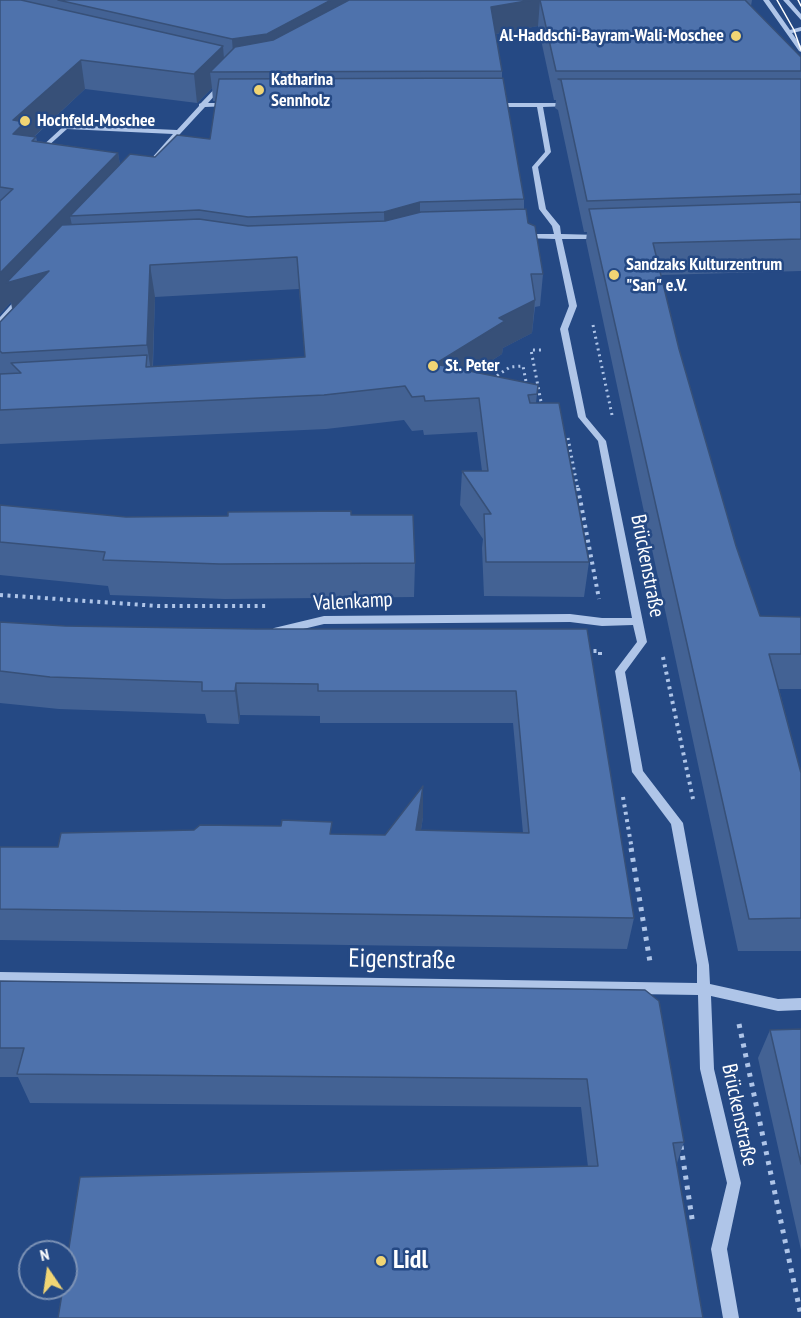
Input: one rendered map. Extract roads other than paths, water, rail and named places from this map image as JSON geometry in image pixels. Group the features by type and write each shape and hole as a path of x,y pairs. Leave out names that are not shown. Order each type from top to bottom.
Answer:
{"street":[{"path":"766,0 801,50"},
{"path":"786,0 801,18"},
{"path":"788,32 801,29"},
{"path":"142,162 150,163 227,78"},
{"path":"201,105 232,105"},
{"path":"482,105 575,105"},
{"name":"Brückenstraße","path":"540,105 548,152 535,167 543,209 556,226 573,306 564,329 582,417 602,441 642,642 620,671 638,772 677,824 706,989 707,1069 734,1183 719,1249 731,1318"},
{"path":"53,150 42,149 65,127 179,132"},
{"path":"512,236 607,236"},
{"path":"0,322 24,296"},
{"name":"Valenkamp","path":"257,633 269,634 324,620 570,618 602,622 638,621"},
{"name":"Eigenstraße","path":"0,978 706,989 778,1005 801,1004"}],"tram line":[{"path":"777,0 794,30 801,50"},
{"path":"798,0 801,6"}],"place":[{"name":"Al-Haddschi-Bayram-Wali-Moschee","path":"736,36"},
{"name":"Katharina Sennholz","path":"259,90"},
{"name":"Hochfeld-Moschee","path":"25,121"},
{"name":"Sandzaks Kulturzentrum \"San\" e.V.","path":"614,275"},
{"name":"St. Peter","path":"433,366"},
{"name":"Lidl","path":"381,1261"}]}
